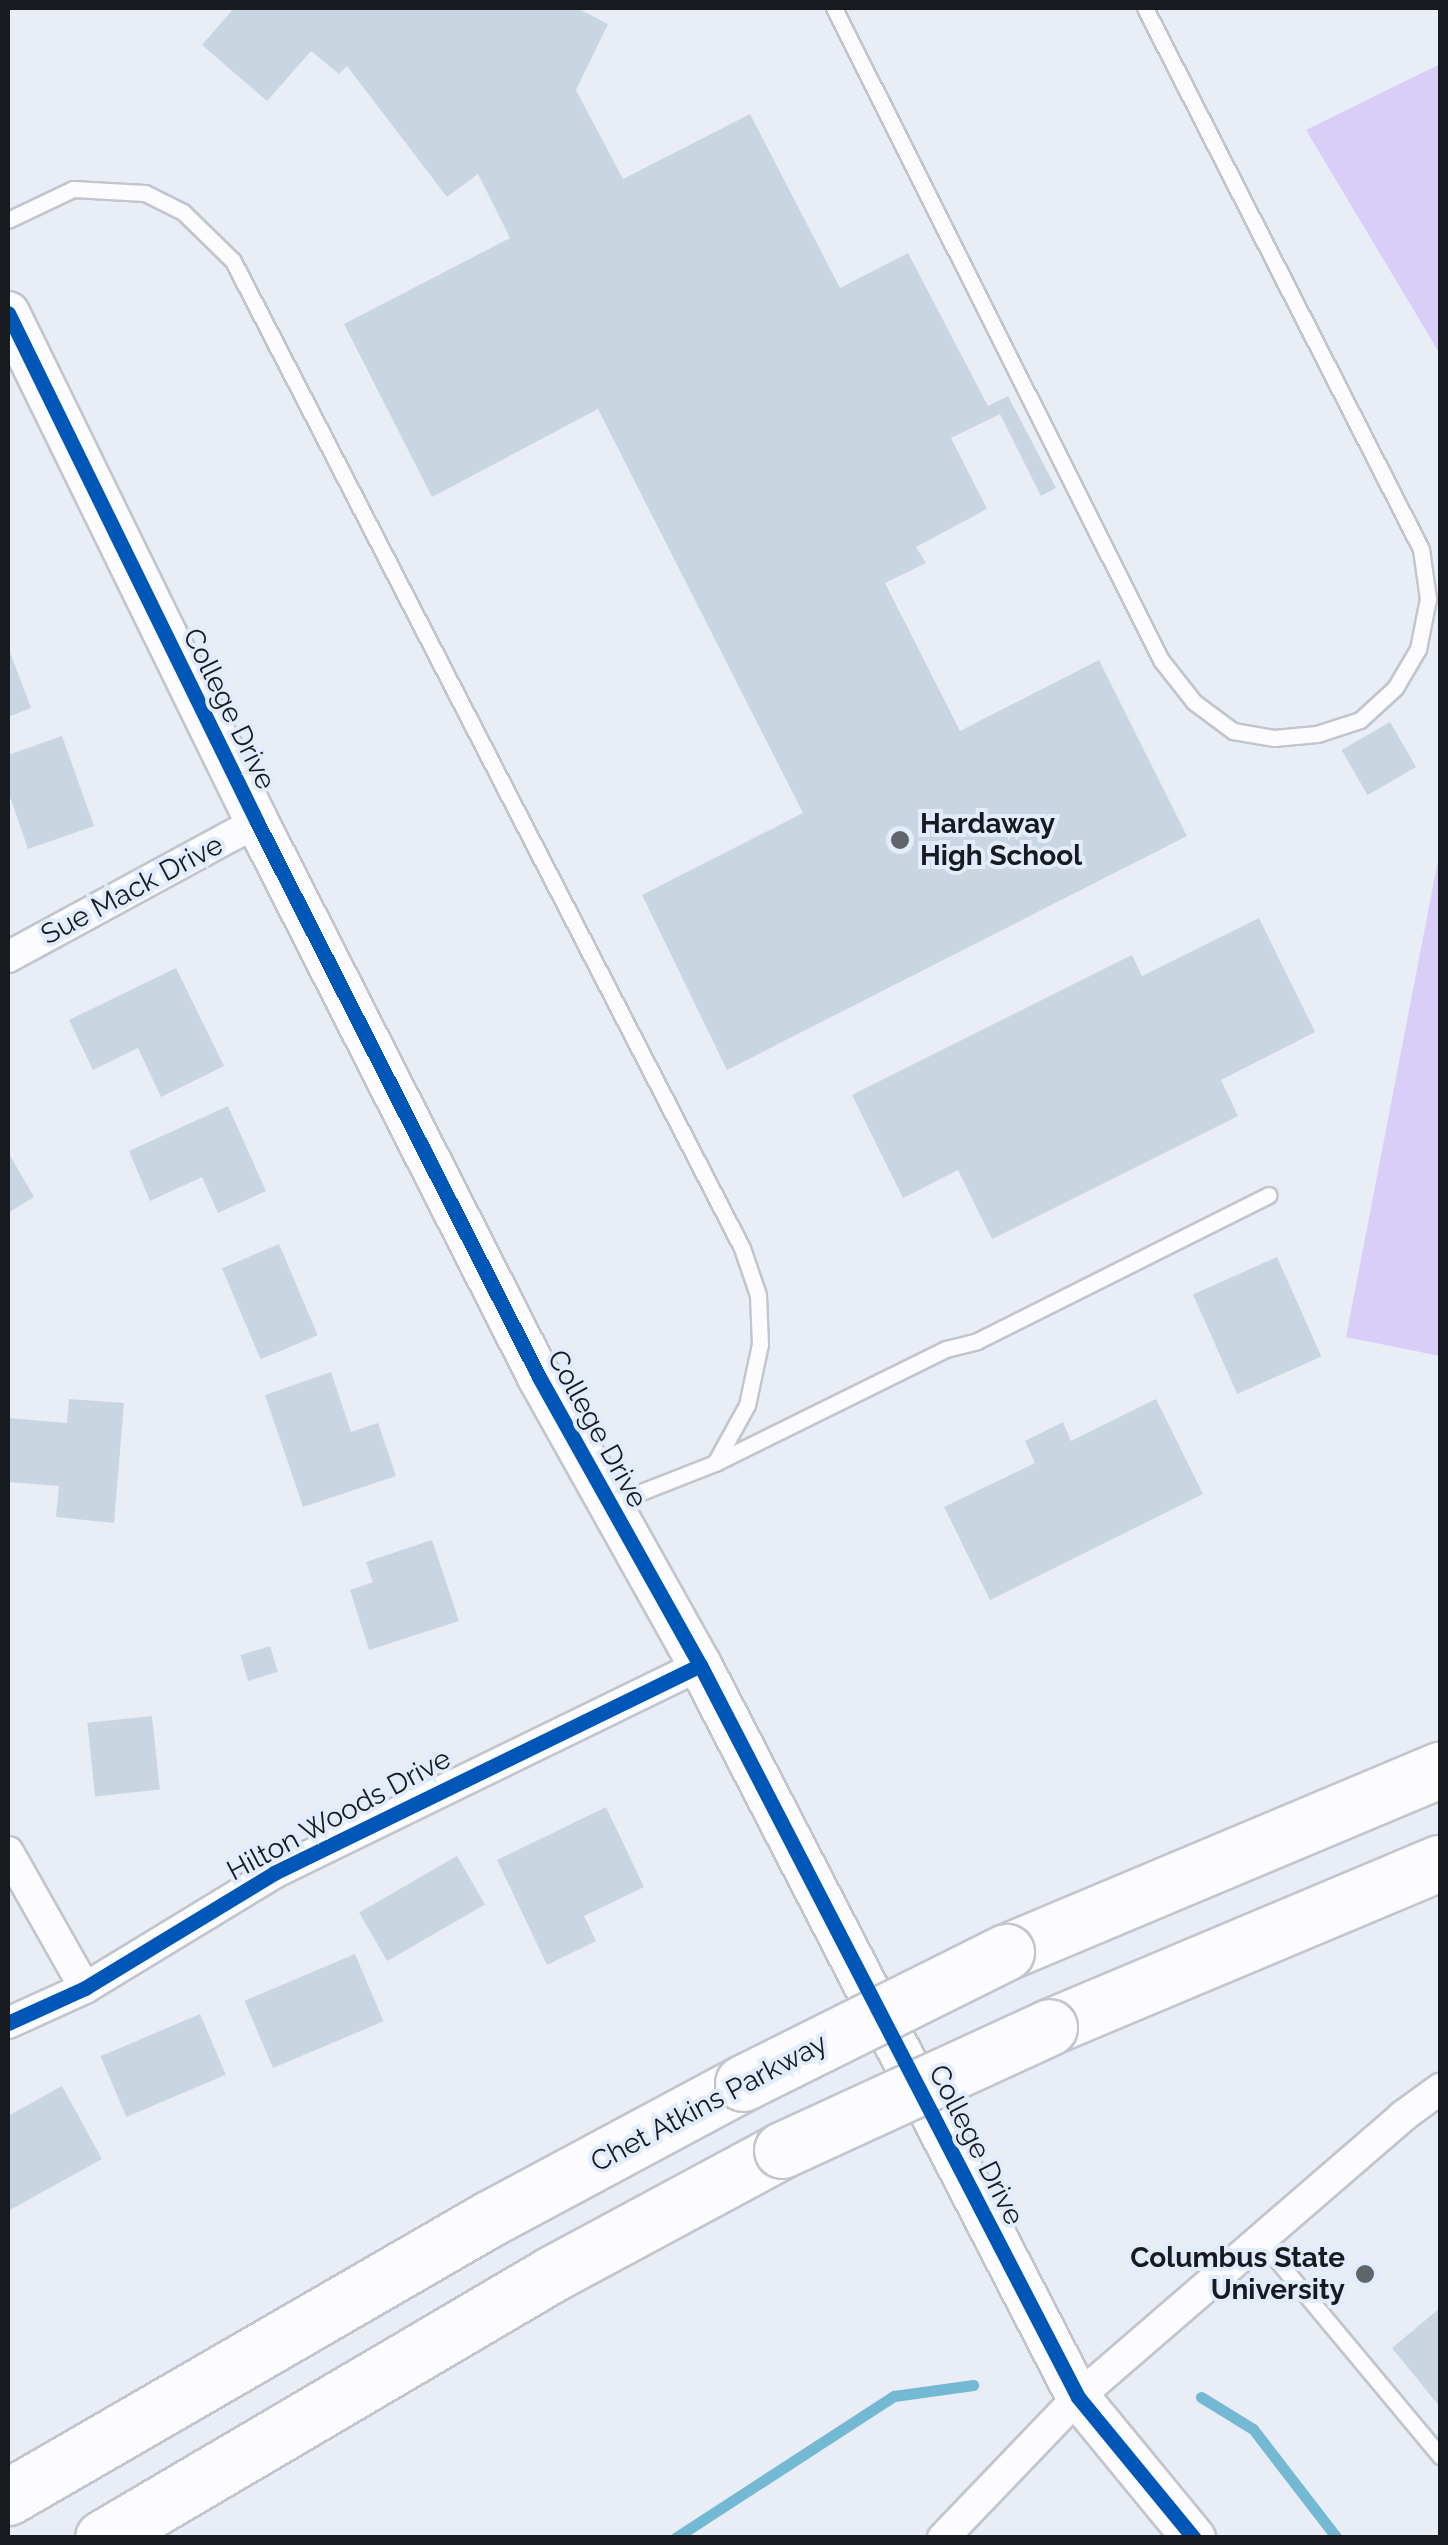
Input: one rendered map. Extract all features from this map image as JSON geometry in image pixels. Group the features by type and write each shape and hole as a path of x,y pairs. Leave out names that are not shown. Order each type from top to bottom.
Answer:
{"highway":[{"name":"Chet Atkins Parkway","path":"8,2497 489,2219 742,2082 1006,1952 1440,1770"},
{"path":"103,2538 552,2274 782,2150 1049,2027 1440,1862"}],"street":[{"name":"College Drive","path":"8,313 257,822 530,1360 700,1664 1078,2396 1194,2538"},
{"name":"Sue Mack Drive","path":"8,957 257,822"},
{"name":"Hilton Woods Drive","path":"8,2023 85,1988 274,1873 700,1664"},
{"path":"8,1852 85,1988"},
{"path":"943,2538 1078,2396 1403,2116 1440,2089"}],"lane":[{"path":"834,8 1161,660 1194,702 1234,731 1274,738 1317,734 1360,720 1395,688 1418,649 1428,599 1421,549 1145,8"},
{"path":"8,220 73,189 145,193 183,212 232,261 742,1248 758,1295 760,1344 747,1405 715,1463"},
{"path":"610,1504 715,1463 946,1349 976,1341 1270,1195"},
{"path":"1261,2242 1440,2456"}],"shaded area":[{"path":"1440,64 1440,354 1306,130"},
{"path":"1440,850 1440,1356 1346,1337"}],"building":[{"path":"234,8 577,8 608,24 576,90 623,179 750,114 840,288 908,253 988,406 1008,396 1056,488 1041,496 1000,414 951,438 987,509 916,547 926,563 885,583 960,731 1099,660 1187,836 727,1070 642,895 803,813 598,409 432,497 344,324 510,238 478,174 447,197 347,66 339,74 311,51 267,101 202,45"},
{"path":"8,647 31,708 8,717"},
{"path":"1390,722 1416,767 1368,795 1342,750"},
{"path":"62,736 94,826 28,849 8,791 8,755"},
{"path":"1259,918 1315,1032 1221,1080 1238,1116 992,1239 958,1170 903,1198 852,1095 1132,955 1142,976"},
{"path":"176,968 224,1066 161,1097 138,1048 93,1070 69,1020"},
{"path":"228,1106 266,1191 218,1213 202,1177 150,1201 129,1151"},
{"path":"8,1152 34,1197 8,1213"},
{"path":"279,1244 318,1335 261,1359 222,1268"},
{"path":"1277,1257 1321,1357 1237,1394 1193,1294"},
{"path":"331,1372 351,1432 378,1423 396,1476 303,1507 265,1395"},
{"path":"69,1399 124,1403 114,1523 56,1517 59,1486 8,1482 8,1418 67,1423"},
{"path":"1156,1399 1203,1494 990,1600 944,1507 1035,1463 1025,1441 1063,1422 1071,1441"},
{"path":"432,1540 459,1621 369,1650 350,1590 373,1582 366,1562"},
{"path":"270,1646 278,1672 248,1681 240,1655"},
{"path":"152,1716 160,1790 95,1796 87,1723"},
{"path":"606,1807 644,1887 584,1916 596,1941 547,1965 497,1860"},
{"path":"457,1856 485,1904 387,1961 359,1912"},
{"path":"355,1954 384,2021 273,2068 245,2001"},
{"path":"200,2014 226,2075 126,2117 101,2056"},
{"path":"62,2086 102,2159 8,2211 8,2116"},
{"path":"1440,2308 1440,2407 1392,2348"}],"waterway":[{"path":"675,2538 894,2396 973,2385"},
{"path":"1201,2397 1253,2429 1337,2538"}],"cycle path":[{"path":"8,313 257,822 539,1377 700,1665 1078,2397 1194,2538"},
{"path":"8,2023 85,1988 274,1873 700,1665"}],"place":[{"name":"Hardaway High School","path":"900,840"},
{"name":"Columbus State University","path":"1365,2274"}]}
